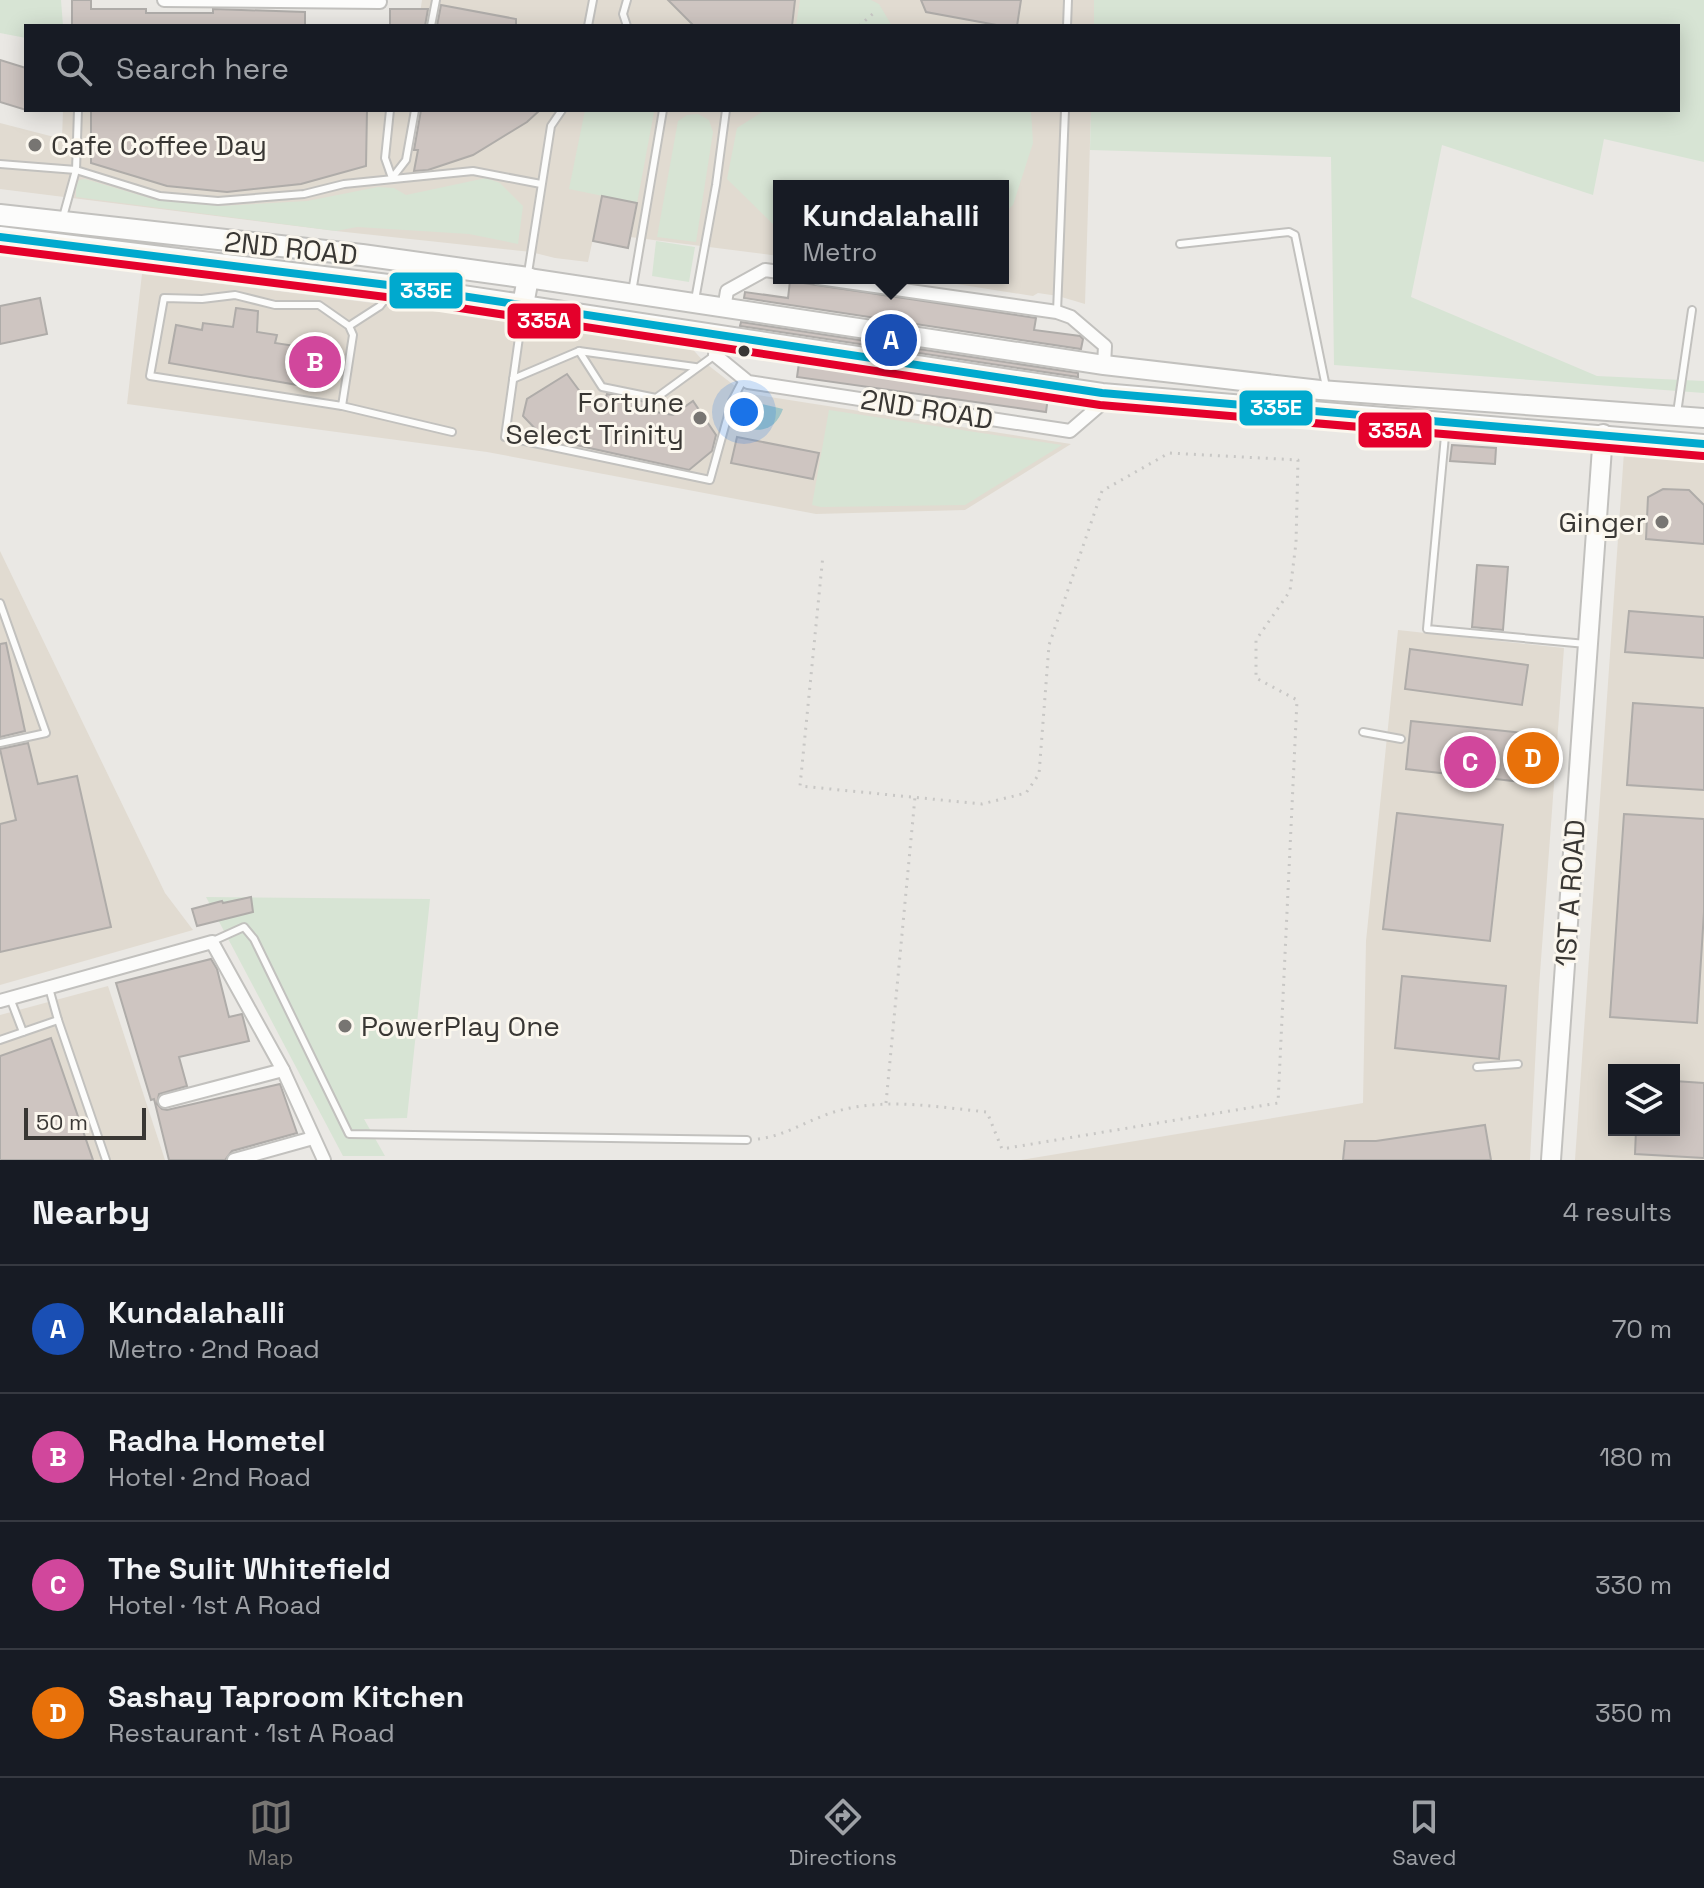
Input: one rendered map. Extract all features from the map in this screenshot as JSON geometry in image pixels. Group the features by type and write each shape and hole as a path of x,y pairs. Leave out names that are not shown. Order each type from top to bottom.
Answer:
{"main road":[{"name":"2ND ROAD","path":"0,215 362,255 1104,365 1327,391 1704,418"},
{"name":"2ND ROAD","path":"0,237 396,286 1102,393 1704,444"},
{"path":"523,305 528,278"},
{"name":"1ST A ROAD","path":"1551,1160 1603,434"}],"street":[{"path":"164,0 380,2"},
{"path":"724,309 727,291 765,270 773,271"},
{"path":"861,284 1057,312 1071,317 1105,346 1104,365"},
{"path":"715,355 717,334"},
{"name":"2ND ROAD","path":"715,355 748,382 1070,431 1099,406 1102,393"},
{"path":"5,999 212,942 283,1070 324,1160"},
{"path":"165,1101 283,1070"},
{"path":"234,1160 313,1138"}],"lane":[{"path":"431,24 436,0"},
{"path":"588,24 593,0"},
{"path":"626,24 623,14 627,0"},
{"path":"1067,24 1068,0"},
{"path":"62,222 76,170 78,112"},
{"path":"390,112 385,158 392,178"},
{"path":"392,178 406,160 415,112"},
{"path":"528,278 551,126 561,112"},
{"path":"632,294 663,112"},
{"path":"695,305 726,112"},
{"path":"1057,312 1065,112"},
{"path":"0,164 76,170 160,196 218,201 304,194 344,184 473,171 541,184"},
{"path":"1180,244 1289,232 1295,235 1327,391"},
{"path":"349,326 380,306 396,286"},
{"path":"342,406 353,335 349,326 319,305 275,305 235,295 202,299 164,298 150,376 342,406 452,432"},
{"path":"523,305 505,437 710,480 732,401 744,379"},
{"path":"1676,417 1692,310"},
{"path":"513,379 579,351 695,367"},
{"path":"579,351 602,387 656,398 715,355"},
{"path":"1446,421 1427,629 1588,644"},
{"path":"0,603 46,733 0,743"},
{"path":"1363,732 1401,739"},
{"path":"212,942 244,927 254,939 349,1134 747,1140"},
{"path":"49,988 106,1160"},
{"path":"5,999 23,1032"},
{"path":"0,1040 58,1020"},
{"path":"1477,1067 1518,1064"}],"path":[{"path":"861,24 875,12"},
{"path":"747,1140 774,1137 834,1112 886,1103 987,1112 1002,1149 1278,1103 1297,700 1256,678 1256,640 1290,591 1296,543 1298,460 1169,453 1102,491 1049,645 1039,774 1026,793 982,804 800,786 823,555"},
{"path":"886,1103 915,797"}],"shaded area":[{"path":"422,0 1094,0 1094,24 418,24"},
{"path":"63,112 1091,112 1085,304 1058,296 1038,293 1033,296 957,284 1009,284 1009,180 773,180 773,255 630,237 637,203 602,196 588,262 531,252 0,189 0,123 62,139"},
{"path":"142,274 689,345 704,362 744,393 1071,444 965,510 816,514 487,452 127,404"},
{"path":"1624,452 1704,459 1704,1160 1575,1160"},
{"path":"0,551 165,893 193,930 0,985"},
{"path":"1398,630 1564,648 1539,987 1530,1160 1021,1160 1363,1103 1366,941"},
{"path":"108,986 165,1160 0,1160 0,1015"}],"green space":[{"path":"0,0 61,0 63,24 24,24 24,38 0,33"},
{"path":"800,0 871,0 879,4 891,24 796,24"},
{"path":"1094,0 1704,0 1704,162 1604,139 1593,195 1442,145 1411,297 1597,376 1704,381 1704,393 1334,365 1331,157 1090,150 1091,112 1680,112 1680,24 1094,24"},
{"path":"585,112 654,112 637,203 569,189"},
{"path":"762,112 1031,112 1033,143 1013,205 1009,209 1009,180 773,180 773,224 727,179 737,128"},
{"path":"698,114 709,120 713,132 696,242 657,237 678,121 687,115"},
{"path":"486,178 500,183 523,206 518,244 469,234 357,227 336,231 76,197 79,180 85,179 156,200 221,206 307,201 378,187 394,188 406,195"},
{"path":"656,241 695,247 689,282 652,276"},
{"path":"829,410 1062,445 965,505 821,507 812,505"},
{"name":"PowerPlay One","path":"206,897 430,899 407,1118 364,1119 385,1156 343,1156"}],"water":[{"path":"754,402 783,409 770,427 747,429"}],"building":[{"path":"72,0 91,0 91,9 146,9 146,13 213,13 213,9 305,12 305,24 72,24"},
{"path":"668,0 795,0 792,24 692,24"},
{"path":"921,0 1021,0 1017,24 991,24 926,12"},
{"path":"441,5 516,19 516,24 437,24"},
{"path":"390,9 428,9 425,24 390,24"},
{"path":"0,60 24,67 24,109 0,102"},
{"path":"91,112 367,112 366,166 301,184 227,192 167,186 91,163"},
{"path":"421,112 538,112 473,155 428,170 414,171 418,150 414,150"},
{"path":"602,196 637,203 628,248 593,241"},
{"path":"790,284 810,284 1036,318 1034,330 1080,336 1083,339 1081,349 744,298 745,292 788,298"},
{"path":"40,298 47,334 0,344 0,306"},
{"path":"236,308 258,311 257,332 277,335 275,343 315,349 309,387 169,363 176,325 202,330 203,323 233,327"},
{"path":"741,322 1078,373 1078,377 740,326"},
{"path":"737,350 1048,397 1046,412 797,377 799,363 736,354"},
{"path":"567,374 584,397 604,403 607,394 651,403 649,411 673,415 693,401 716,435 712,451 689,470 544,438 523,416 527,399"},
{"path":"737,437 819,453 813,479 731,463"},
{"path":"1452,445 1496,448 1495,464 1450,461"},
{"path":"1663,489 1689,490 1704,505 1704,544 1646,539 1648,497"},
{"path":"1477,565 1508,567 1503,630 1472,627"},
{"path":"1629,611 1704,617 1704,658 1625,652"},
{"path":"6,643 25,731 0,737 0,644"},
{"path":"1410,649 1528,665 1522,705 1405,689"},
{"path":"1633,703 1704,708 1704,790 1627,785"},
{"path":"1411,721 1543,735 1538,784 1478,777 1472,772 1466,776 1406,769"},
{"path":"28,743 38,784 77,776 111,927 0,952 0,824 16,820 0,749"},
{"path":"1397,813 1503,825 1490,941 1383,929"},
{"path":"1624,814 1704,819 1704,912 1697,1023 1610,1017"},
{"path":"251,897 253,912 197,926 192,909"},
{"path":"211,959 217,969 229,1017 242,1014 249,1041 179,1057 187,1086 159,1094 157,1104 167,1110 280,1084 297,1133 232,1151 225,1160 169,1160 154,1099 151,1100 116,983"},
{"path":"1402,976 1506,986 1499,1059 1395,1048"},
{"path":"51,1038 93,1160 0,1160 0,1056"},
{"path":"1680,1081 1704,1083 1704,1158 1635,1154 1636,1136 1680,1136"},
{"path":"1485,1125 1491,1160 1343,1160 1345,1141 1376,1141"}],"transit line":[{"name":"335E","path":"0,237 396,286 1102,393 1704,444"},
{"name":"335A","path":"0,249 394,298 1100,405 1703,456"}],"place":[{"name":"Cafe Coffee Day","path":"35,145"},
{"name":"Kundalahalli","path":"891,340"},
{"name":"Radha Hometel","path":"315,362"},
{"name":"Fortune Select Trinity","path":"700,418"},
{"name":"Ginger","path":"1662,522"},
{"name":"Sashay Taproom Kitchen","path":"1533,758"},
{"name":"The Sulit Whitefield","path":"1470,762"},
{"name":"PowerPlay One","path":"345,1026"}]}
